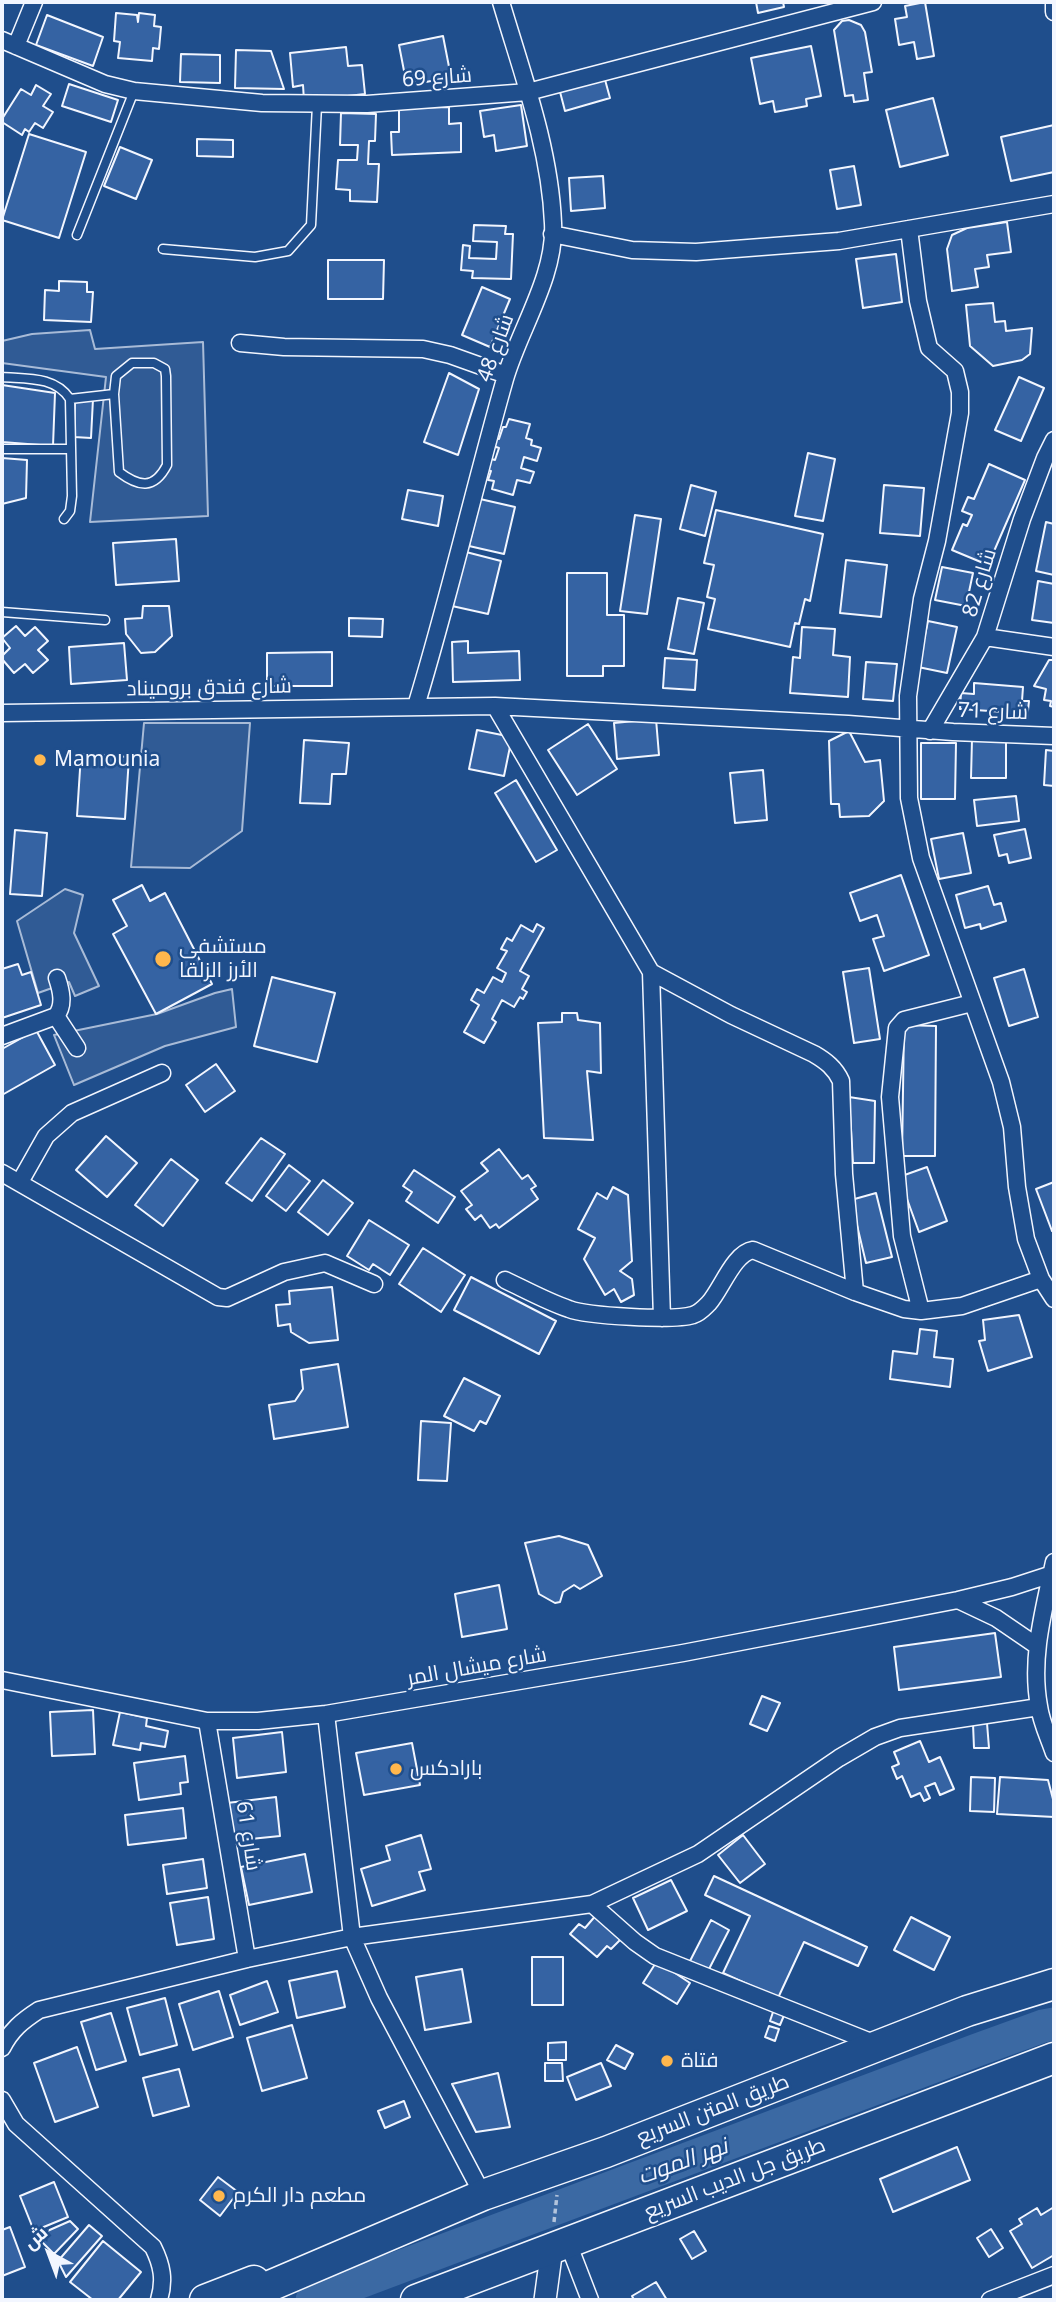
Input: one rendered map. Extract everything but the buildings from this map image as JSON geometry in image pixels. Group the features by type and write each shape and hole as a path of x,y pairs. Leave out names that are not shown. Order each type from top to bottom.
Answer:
{"highway":[{"name":"طريق المتن السريع","path":"374,2242 483,2195 606,2152 967,2011 1052,1984"},
{"name":"طريق جل الديب السريع","path":"415,2300 558,2241 1054,2058"},
{"path":"205,2300 312,2259 374,2242"},
{"path":"237,2300 374,2242"}],"street":[{"path":"9,43 33,2"},
{"name":"شارع 48","path":"416,706 506,375 535,303 547,264 553,230 548,175 528,92 501,2"},
{"name":"شارع 69","path":"9,43 105,84 134,91 262,103 317,105 528,92 873,2"},
{"path":"1054,2 1054,12"},
{"path":"553,230 633,242 696,244 837,233 1054,196"},
{"path":"553,230 632,250 685,253 800,245 1054,204"},
{"path":"909,229 918,301 929,348 955,371 960,393 960,413 937,541 922,599 908,696 909,798 921,859 1001,1082 1012,1127 1017,1187 1026,1239 1041,1279 1054,1299"},
{"path":"240,343 284,347 423,349 450,355 506,375"},
{"name":"شارع 82","path":"930,731 985,637 1021,519 1054,440"},
{"path":"985,637 1054,647"},
{"path":"495,706 651,972 662,1318"},
{"name":"شارع 71","path":"495,706 1054,736"},
{"name":"شارع فندق بروميناد","path":"2,713 495,706"},
{"path":"651,972 731,1015 814,1054 826,1061 838,1074 841,1081 844,1174 855,1292"},
{"path":"2,1036 56,1016 60,1011 61,1000 57,978"},
{"path":"921,1311 902,1236 897,1191 890,1097 894,1040 897,1028 904,1020 972,1003"},
{"path":"56,1016 77,1048"},
{"path":"19,1182 46,1136 72,1113 162,1073"},
{"path":"2,1173 218,1297 227,1298 284,1272 325,1263 374,1284"},
{"path":"505,1280 572,1310 662,1318 689,1316 703,1310 739,1258 752,1250 855,1292 904,1309 921,1311 962,1306 1041,1279"},
{"path":"1053,1568 1037,1646 1036,1669 1039,1707 1054,1753"},
{"name":"شارع ميشال المر","path":"2,1680 207,1721 258,1721 326,1714 683,1653 958,1600 1012,1587 1053,1568"},
{"path":"958,1600 996,1618 1037,1646"},
{"path":"2,2048 22,2020 39,2010 247,1959 352,1937 592,1904 698,1854 838,1758 875,1737 900,1728 1039,1707"},
{"path":"326,1714 352,1937 379,1998 483,2195"},
{"name":"شارع 61","path":"207,1721 247,1959"},
{"path":"592,1904 635,1942 656,1956 878,2045"},
{"path":"2,2100 16,2124 153,2247 163,2274 163,2288 159,2300"},
{"path":"545,2300 558,2241"},
{"path":"558,2241 590,2300"},
{"path":"990,2300 1054,2275"}],"lane":[{"path":"78,235 134,91"},
{"path":"163,249 255,257 288,251 311,225 317,105"},
{"path":"132,363 154,363 165,369 167,465 161,476 148,483 134,483 119,472 114,394 116,376 132,363"},
{"path":"2,377 48,381 63,388 70,399 72,496 71,511 64,520"},
{"path":"70,399 114,394"},
{"path":"2,449 70,449"},
{"path":"2,612 105,620"}],"path":[{"path":"558,2193 558,2241"}],"shaded area":[{"path":"90,330 95,349 203,342 208,516 90,522 106,377 2,363 2,341 32,334"},
{"path":"144,723 250,723 242,831 190,868 131,867"},
{"path":"65,889 83,895 74,933 99,986 75,996 69,982 38,993 17,921"},
{"path":"232,989 236,1027 165,1046 74,1085 54,1035 157,1014"}],"waterway":[{"name":"نهر الموت","path":"312,2300 977,2050 1054,2024"}],"place":[{"name":"Mamounia","path":"40,760"},
{"name":"مستشفى الأرز الزلقا","path":"163,959"},
{"name":"بارادكس","path":"396,1769"},
{"name":"فتاة","path":"667,2061"},
{"name":"مطعم دار الكرم","path":"219,2196"}]}
